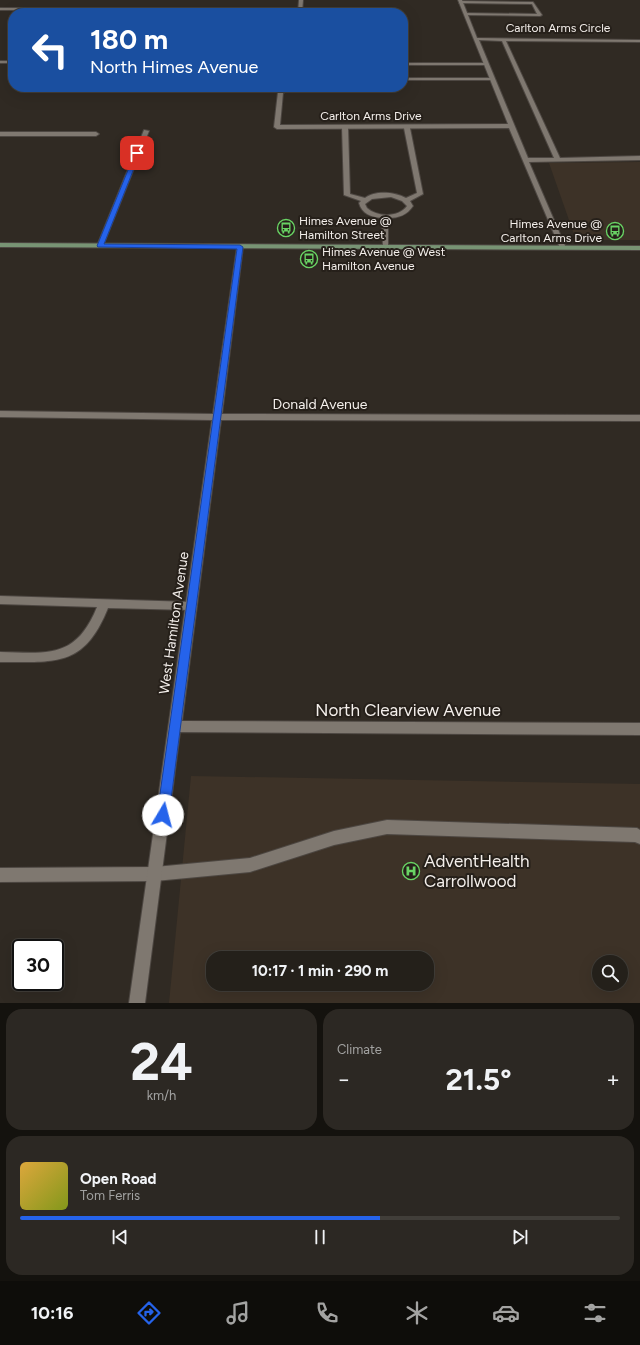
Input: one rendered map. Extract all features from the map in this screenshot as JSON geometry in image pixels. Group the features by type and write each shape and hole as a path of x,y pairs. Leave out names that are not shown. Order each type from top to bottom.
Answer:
{"street":[{"path":"465,14 540,15 534,3 460,1 465,14 491,79 563,248"},
{"name":"Carlton Arms Circle","path":"475,39 640,41"},
{"path":"503,39 558,159"},
{"path":"408,64 485,64"},
{"path":"408,79 491,79"},
{"name":"Carlton Arms Drive","path":"281,92 277,127 407,128 511,126"},
{"path":"345,128 347,195 365,200"},
{"path":"406,200 420,194 407,128"},
{"path":"100,246 146,131"},
{"path":"0,134 96,134"},
{"path":"525,160 640,158"},
{"path":"385,195 399,197 406,200 410,206 406,213 385,217 377,216 364,210 362,207 362,203 370,197 385,195"},
{"path":"385,217 386,247"},
{"path":"0,245 640,248"},
{"name":"West Hamilton Avenue","path":"137,1003 240,247"},
{"name":"Donald Avenue","path":"0,414 218,417 640,418"},
{"path":"0,600 191,606"},
{"path":"0,657 48,657 61,655 73,649 86,639 98,622 104,603"},
{"name":"North Clearview Avenue","path":"175,726 640,729"},
{"path":"0,875 155,874 250,864 334,838 387,827 637,835 640,837"}],"shaded area":[{"path":"640,162 640,240 576,240 549,163"},
{"name":"AdventHealth Carrollwood","path":"191,776 640,784 640,1003 169,1003"}],"place":[{"name":"Himes Avenue @ Hamilton Street","path":"286,228"},
{"name":"Himes Avenue @ Carlton Arms Drive","path":"615,231"},
{"name":"Himes Avenue @ West Hamilton Avenue","path":"309,259"},
{"name":"AdventHealth Carrollwood","path":"411,871"}],"route":[{"path":"137,153 100,246 240,247 163,815"}]}
